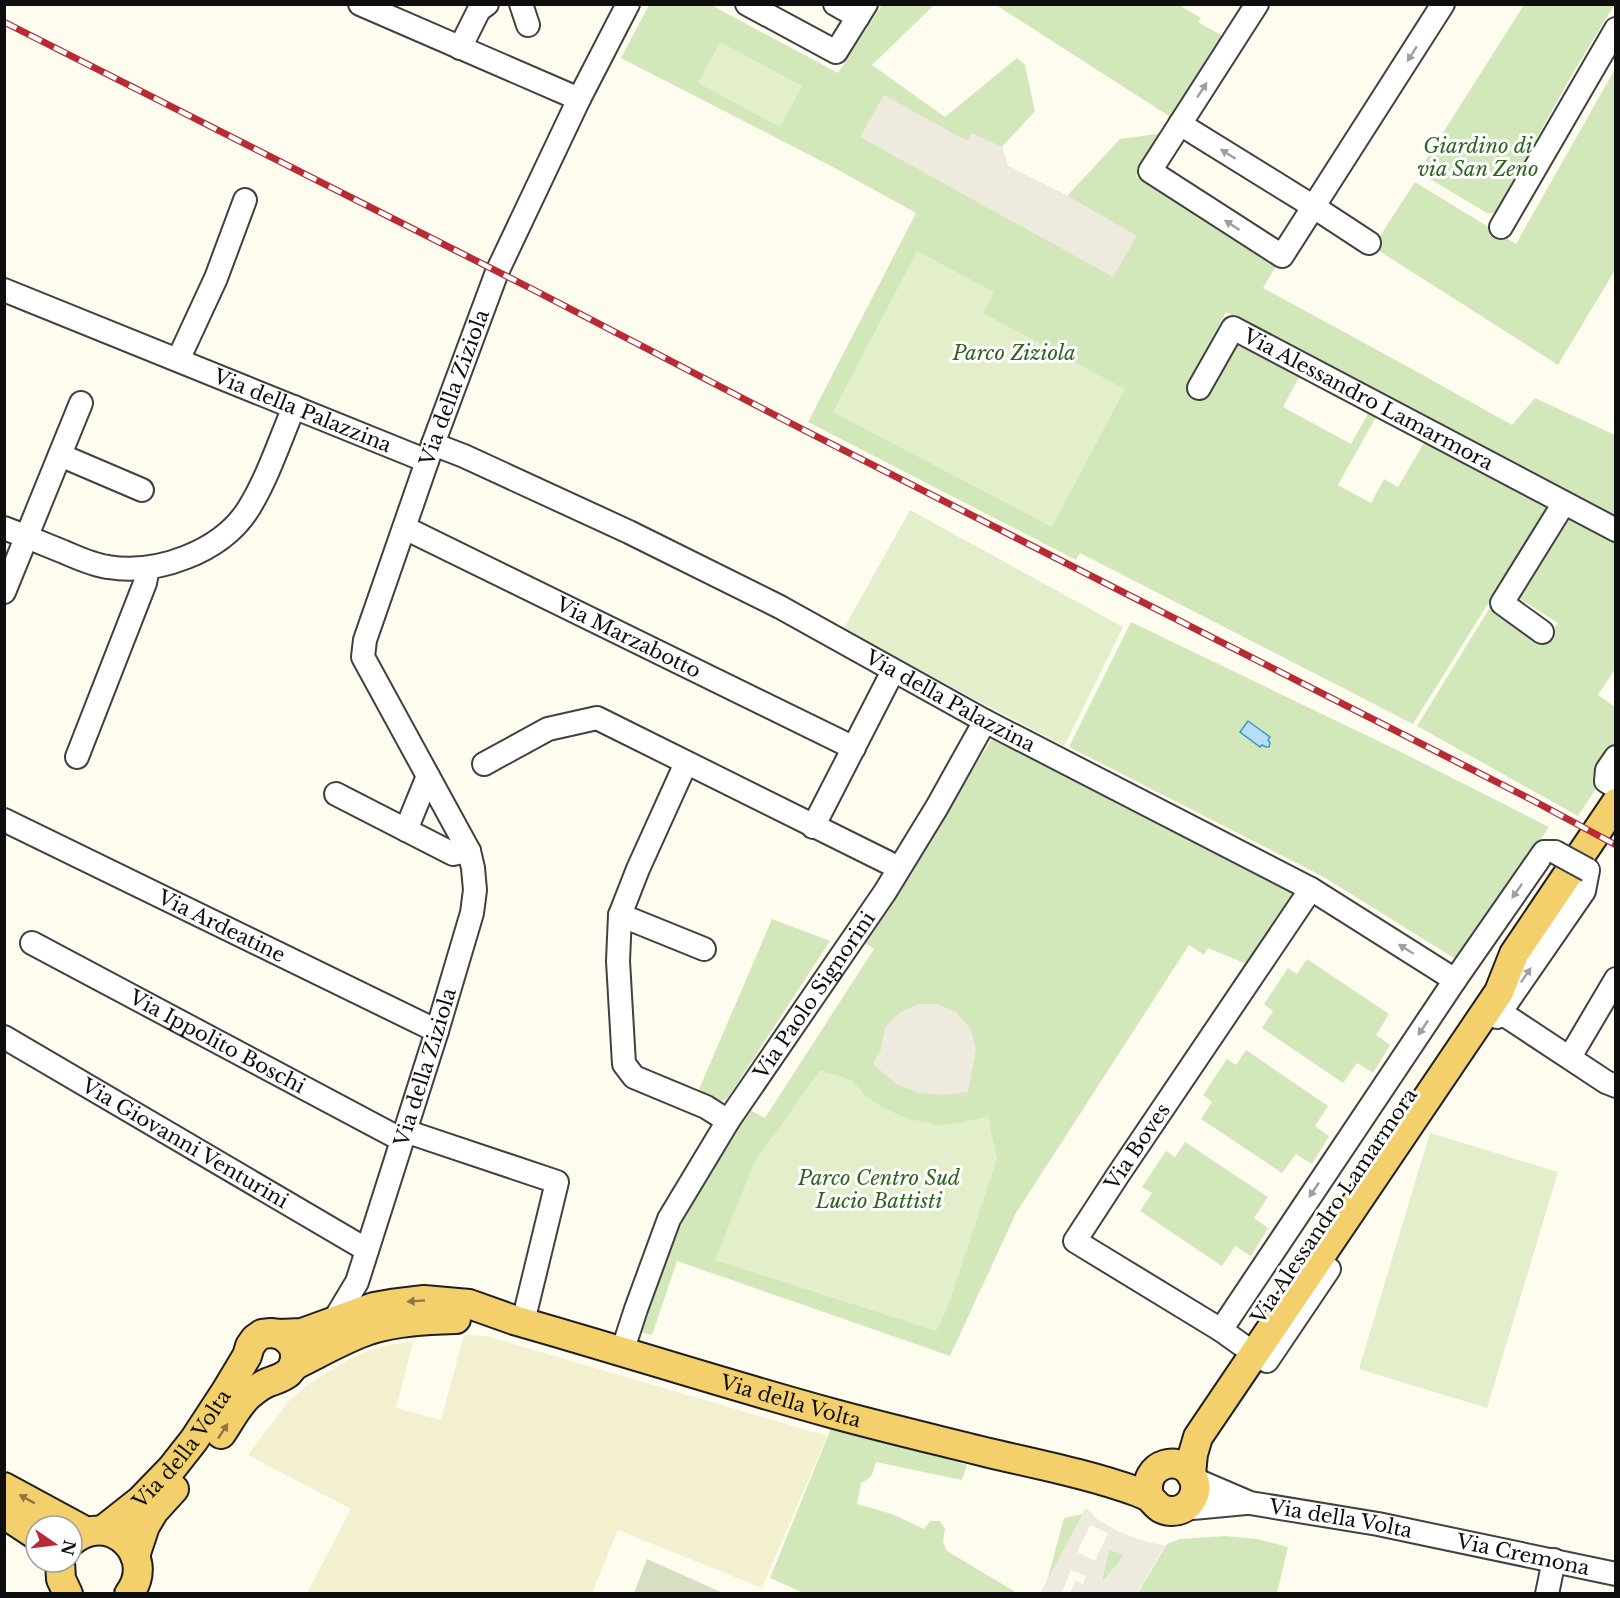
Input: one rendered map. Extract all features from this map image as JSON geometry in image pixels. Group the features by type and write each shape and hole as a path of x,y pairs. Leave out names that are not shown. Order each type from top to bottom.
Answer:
{"main road":[{"name":"Via Alessandro Lamarmora","path":"1153,1479 1174,1442 1239,1343 1482,983 1514,954 1612,791"},
{"name":"Via della Volta","path":"87,1534 141,1500 172,1468 194,1440 247,1356 250,1346 262,1334 302,1333 360,1312 391,1304 424,1300 469,1304 518,1321 830,1413 1120,1486 1153,1479 1174,1463 1187,1469 1193,1476"},
{"name":"Via della Volta","path":"134,1573 145,1526 154,1511 199,1464 241,1403 250,1394 282,1373 370,1329 431,1320 518,1321"},
{"path":"247,1356 252,1371 264,1380 282,1373 295,1359 291,1344 279,1334"},
{"name":"Via Alessandro Lamarmora","path":"1193,1476 1193,1454 1198,1437 1239,1343"},
{"path":"1182,1509 1188,1505 1195,1493 1193,1476"},
{"name":"Via della Volta","path":"1153,1479 1157,1507 1170,1511 1182,1509"},
{"path":"4,1487 87,1534 111,1532 126,1542 134,1573 154,1593"},
{"path":"4,1514 24,1527"}],"street":[{"path":"360,4 579,99"},
{"path":"460,48 480,10 487,4"},
{"name":"Via della Ziziola","path":"357,1282 472,912 475,890 469,851 363,657 365,640 430,452 497,272 579,99 628,4"},
{"path":"747,4 837,52 862,11 835,4"},
{"path":"1257,4 1150,171 1282,256 1443,4"},
{"path":"1501,227 1616,29"},
{"path":"1180,124 1369,243"},
{"path":"178,360 216,278 245,200"},
{"name":"Via della Palazzina","path":"4,290 294,407 430,452 464,456 628,532 780,608 986,721 1311,889 1455,980"},
{"name":"Via Alessandro Lamarmora","path":"1199,388 1233,328 1616,530"},
{"path":"4,592 81,403"},
{"path":"4,528 106,567 148,568 181,560 208,546 231,530 248,510 294,407"},
{"path":"60,455 142,490"},
{"path":"1542,632 1502,603 1564,503"},
{"name":"Via Marzabotto","path":"405,528 854,748"},
{"path":"77,757 145,583 148,568"},
{"path":"813,827 892,671"},
{"path":"484,764 548,729 597,718 899,868"},
{"name":"Via Paolo Signorini","path":"622,1352 669,1219 728,1121 878,902 937,807 986,721"},
{"name":"Via Alessandro Lamarmora","path":"1612,791 1607,770 1616,757"},
{"path":"686,763 638,869 620,915 618,962 624,1064 634,1077 706,1107 728,1121"},
{"path":"406,830 428,777"},
{"path":"336,794 453,854 469,851"},
{"name":"Via Ardeatine","path":"4,820 436,1031"},
{"name":"Via Alessandro Lamarmora","path":"1544,852 1555,852 1588,870 1584,891 1500,1012 1267,1361 1239,1343 1455,980 1544,852"},
{"name":"Via Boves","path":"1239,1343 1075,1241 1311,889"},
{"path":"620,915 704,949"},
{"name":"Via Ippolito Boschi","path":"32,943 403,1135 557,1182 518,1321"},
{"path":"1570,1057 1616,979"},
{"path":"1500,1012 1606,1082 1616,1086"},
{"name":"Via Giovanni Venturini","path":"4,1037 367,1250"},
{"path":"325,1350 331,1336 355,1326 358,1322 361,1302 357,1282"},
{"path":"333,1322 357,1282"},
{"name":"Via della Volta","path":"1193,1476 1250,1503"},
{"name":"Via della Volta","path":"1182,1509 1250,1503 1432,1535"},
{"name":"Via Cremona","path":"1432,1535 1616,1574"},
{"path":"1547,1593 1554,1560"}],"shaded area":[{"path":"884,95 967,141 972,133 1002,147 1008,166 1068,196 1137,236 1113,277 860,137"},
{"path":"918,1004 937,1004 956,1012 971,1029 976,1050 968,1092 944,1095 919,1093 896,1084 873,1064 881,1049 885,1027 899,1013"},
{"path":"464,1335 486,1336 827,1436 762,1588 618,1530 592,1593 307,1593 351,1509 248,1455 289,1401 309,1384 351,1358 393,1344 413,1342 396,1408 441,1420"},
{"path":"1086,1508 1098,1520 1118,1531 1137,1539 1165,1546 1137,1593 1070,1593 1075,1581 1083,1584 1086,1576 1071,1570 1062,1593 1040,1593","holes":["1090,1525 1108,1533 1095,1561 1077,1552","1109,1550 1125,1555 1101,1583"]}],"green space":[{"name":"Parco Ziziola","path":"649,5 711,5 838,73 882,5 934,5 872,65 945,117 1017,58 1025,65 1035,111 1002,147 1008,166 1067,196 1120,139 1164,133 1136,176 1277,264 1263,288 1512,425 1535,398 1615,435 1615,522 1226,312 1187,386 1204,394 1233,342 1245,340 1303,370 1283,407 1351,444 1374,403 1382,406 1338,485 1371,503 1384,479 1398,487 1425,441 1549,506 1413,724 1080,553 1076,560 808,422 916,213 831,166 621,58"},
{"path":"996,5 1179,5 1201,18 1198,22 1224,37 1172,118"},
{"name":"Giardino di via San Zeno","path":"1524,5 1614,5 1570,78 1495,213 1487,213 1418,172"},
{"path":"720,42 802,86 780,127 698,83"},
{"path":"1615,69 1615,270 1558,365 1373,247 1415,182 1516,244"},
{"path":"917,251 994,292 983,313 1125,389 1052,527 833,412"},
{"path":"910,510 1123,627 1064,746 843,630"},
{"path":"1567,512 1615,539 1615,669 1598,695 1615,707 1615,742 1594,775 1597,787 1578,816 1417,726 1489,609 1542,644 1558,623 1514,595"},
{"path":"1131,622 1399,751 1549,827 1457,960 1322,876 1069,747"},
{"name":"Parco Centro Sud Lucio Battisti","path":"992,739 1298,890 1251,966 1208,948 1204,955 1189,945 1016,1213 950,1356 677,1261 652,1335 640,1332 676,1223 750,1110 765,1118 874,949 864,942"},
{"path":"772,919 830,941 727,1099 717,1102 697,1094"},
{"path":"1307,959 1389,1014 1376,1035 1390,1045 1373,1073 1357,1063 1343,1083 1262,1028 1273,1011 1264,1004 1288,968 1297,974"},
{"path":"1246,1050 1328,1106 1315,1126 1329,1136 1312,1164 1296,1154 1282,1173 1201,1119 1212,1102 1203,1095 1227,1059 1236,1065"},
{"path":"820,1070 851,1080 866,1096 883,1108 909,1119 940,1125 961,1123 988,1116 997,1159 947,1309 936,1331 715,1260 754,1163"},
{"path":"1430,1133 1558,1172 1487,1408 1359,1369"},
{"path":"1185,1142 1268,1197 1254,1218 1268,1228 1251,1256 1235,1246 1222,1266 1140,1211 1152,1193 1142,1187 1166,1151 1175,1157"},
{"path":"832,1426 967,1465 962,1480 876,1462 872,1475 861,1483 857,1504 892,1514 924,1529 930,1521 940,1521 945,1529 943,1542 947,1551 1017,1593 804,1593 770,1578"},
{"path":"1083,1514 1047,1581 1064,1518"},
{"path":"1225,1536 1257,1539 1288,1547 1277,1593 1138,1593 1167,1544 1180,1539"},
{"path":"1109,1550 1125,1554 1101,1585"},
{"path":"647,1559 723,1593 634,1593"}],"water":[{"path":"1248,721 1270,737 1269,747 1262,745 1260,747 1240,732"}],"railway":[{"path":"4,22 530,288 1616,845"}]}
